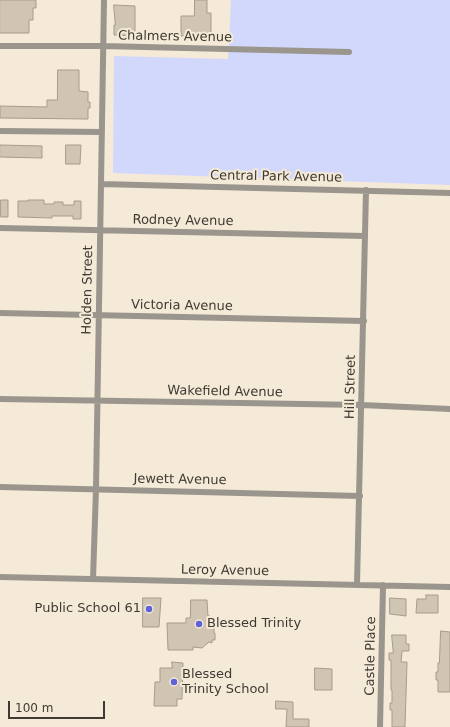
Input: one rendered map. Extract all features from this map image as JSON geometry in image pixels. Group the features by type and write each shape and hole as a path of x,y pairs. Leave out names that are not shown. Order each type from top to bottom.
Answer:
{"street":[{"name":"Holden Street","path":"93,579 96,489 104,0"},
{"name":"Chalmers Avenue","path":"0,46 103,46 349,52"},
{"path":"0,131 102,132"},
{"name":"Central Park Avenue","path":"101,184 450,192"},
{"name":"Hill Street","path":"358,585 366,190"},
{"name":"Rodney Avenue","path":"0,228 365,236"},
{"name":"Victoria Avenue","path":"0,313 364,321"},
{"name":"Wakefield Avenue","path":"0,399 362,405 450,409"},
{"name":"Jewett Avenue","path":"0,487 360,496"},
{"name":"Leroy Avenue","path":"0,577 450,587"},
{"name":"Castle Place","path":"380,727 384,585"}],"shaded area":[{"path":"231,0 450,0 450,185 113,173 114,56 228,59"}],"building":[{"path":"0,0 36,0 36,8 33,8 33,20 29,20 29,33 0,33"},
{"path":"195,0 207,0 207,13 211,13 211,33 198,33 198,36 181,36 181,16 194,16"},
{"path":"114,5 135,6 135,36 114,35"},
{"path":"58,70 79,70 79,91 88,92 88,102 90,102 90,108 88,108 88,119 0,118 0,106 47,107 47,100 57,100"},
{"path":"0,145 42,146 42,158 0,157"},
{"path":"66,145 81,145 80,164 66,164"},
{"path":"1,200 8,200 8,217 1,217"},
{"path":"44,200 44,204 63,202 63,205 74,205 74,201 81,201 81,219 73,219 73,216 52,216 52,218 18,217 18,201"},
{"path":"426,595 438,595 438,613 416,613 417,599 426,599"},
{"path":"143,598 161,598 159,627 143,627"},
{"path":"390,598 406,599 406,616 390,614"},
{"name":"Blessed Trinity","path":"191,600 207,600 208,616 210,616 210,619 214,619 215,640 212,640 212,643 209,642 202,648 193,647 193,650 168,650 167,623 186,623 186,618 190,618"},
{"path":"441,631 450,632 450,692 438,692 438,680 436,680 436,672 438,672 439,663"},
{"path":"392,635 406,635 406,644 409,644 409,651 402,651 401,662 407,662 405,727 392,727 392,710 390,710 390,703 392,703 391,660 389,660 389,653 393,653"},
{"path":"172,662 183,663 182,699 177,699 177,706 154,706 155,682 160,682 160,668 172,668"},
{"path":"315,668 332,669 332,690 315,690"},
{"path":"276,701 293,702 293,719 309,719 309,727 286,727 287,709 276,709"}],"place":[{"name":"Public School 61","path":"149,609"},
{"name":"Blessed Trinity","path":"199,624"},
{"name":"Blessed Trinity School","path":"174,682"}]}
